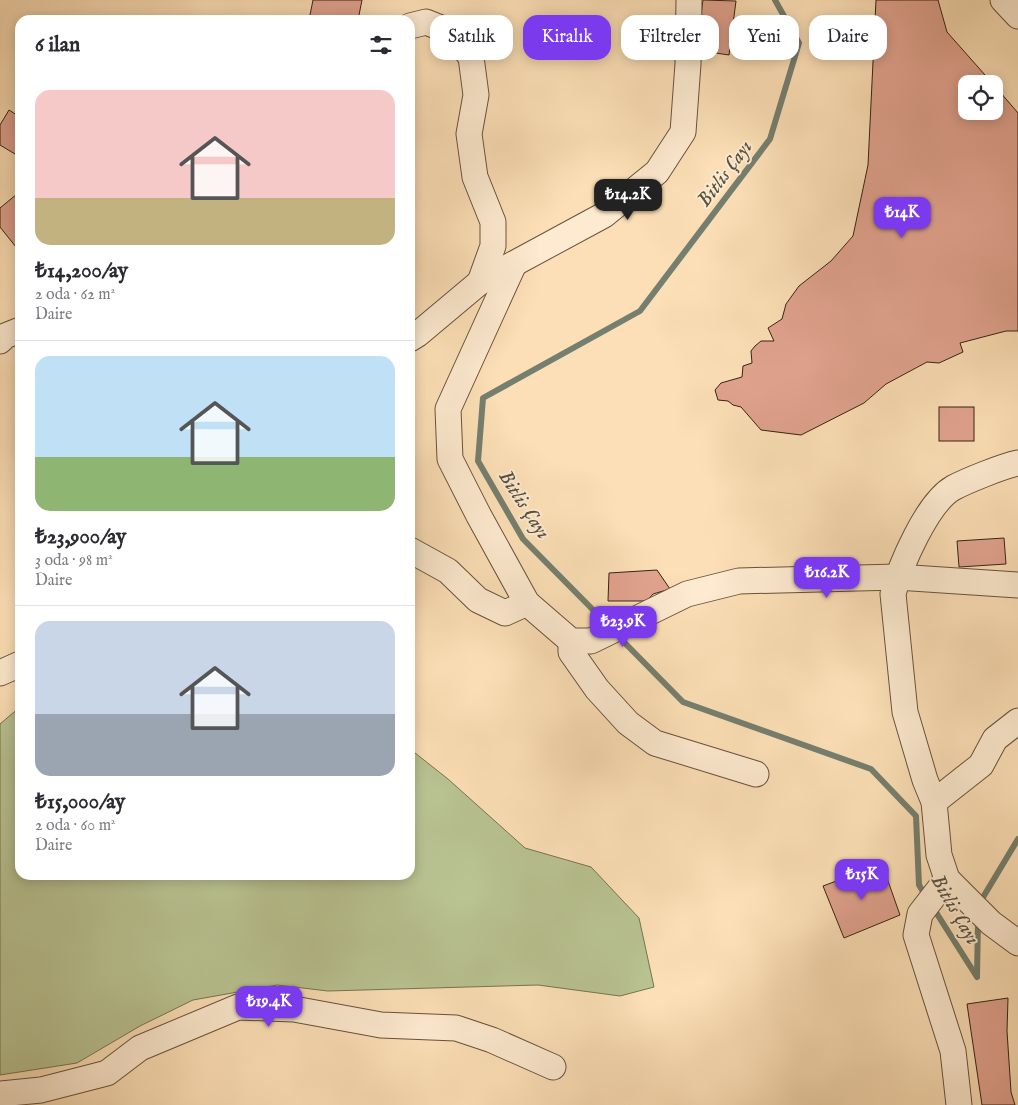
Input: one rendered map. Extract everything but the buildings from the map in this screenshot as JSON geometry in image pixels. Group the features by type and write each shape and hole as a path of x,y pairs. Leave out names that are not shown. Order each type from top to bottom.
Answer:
{"street":[{"path":"415,336 480,282 604,214 656,172 683,132 688,64 689,0"},
{"path":"1003,0 1018,16"},
{"path":"415,25 426,22 451,32 472,57 476,95 469,134 475,177 493,222 493,246 480,282"},
{"path":"514,264 448,409 450,459 527,602 581,641"},
{"path":"0,341 5,336 15,332"},
{"path":"1018,463 952,489 926,516 897,577 893,594 905,712 925,780 934,802 944,884 967,899 990,924 1018,943"},
{"path":"415,553 448,571 478,600 505,613 527,602"},
{"path":"756,774 655,743 628,723 597,689 571,652 581,641 636,619 686,594 739,581 897,577 1018,585"},
{"path":"0,673 15,666"},
{"path":"934,802 982,765 995,739 1018,721"},
{"path":"944,884 920,914 916,935 953,1051 959,1105"},
{"path":"0,1094 41,1090 107,1073 140,1048 238,1007 294,1009 382,1025 456,1028 492,1040 553,1067"}],"green space":[{"path":"15,711 15,880 415,880 415,753 448,779 525,848 591,867 639,918 654,987 620,996 538,985 328,991 277,985 193,1000 140,1026 77,1063 0,1075 0,724"}],"waterway":[{"name":"Bitlis Çayı","path":"609,626 523,539 478,461 483,398 640,311 770,139 799,43 775,0"},
{"name":"Bitlis Çayı","path":"617,635 683,702 871,769 916,816 919,885 927,898"},
{"path":"979,904 1018,839"},
{"name":"Bitlis Çayı","path":"932,906 977,977"},
{"path":"977,976 978,921"}]}
